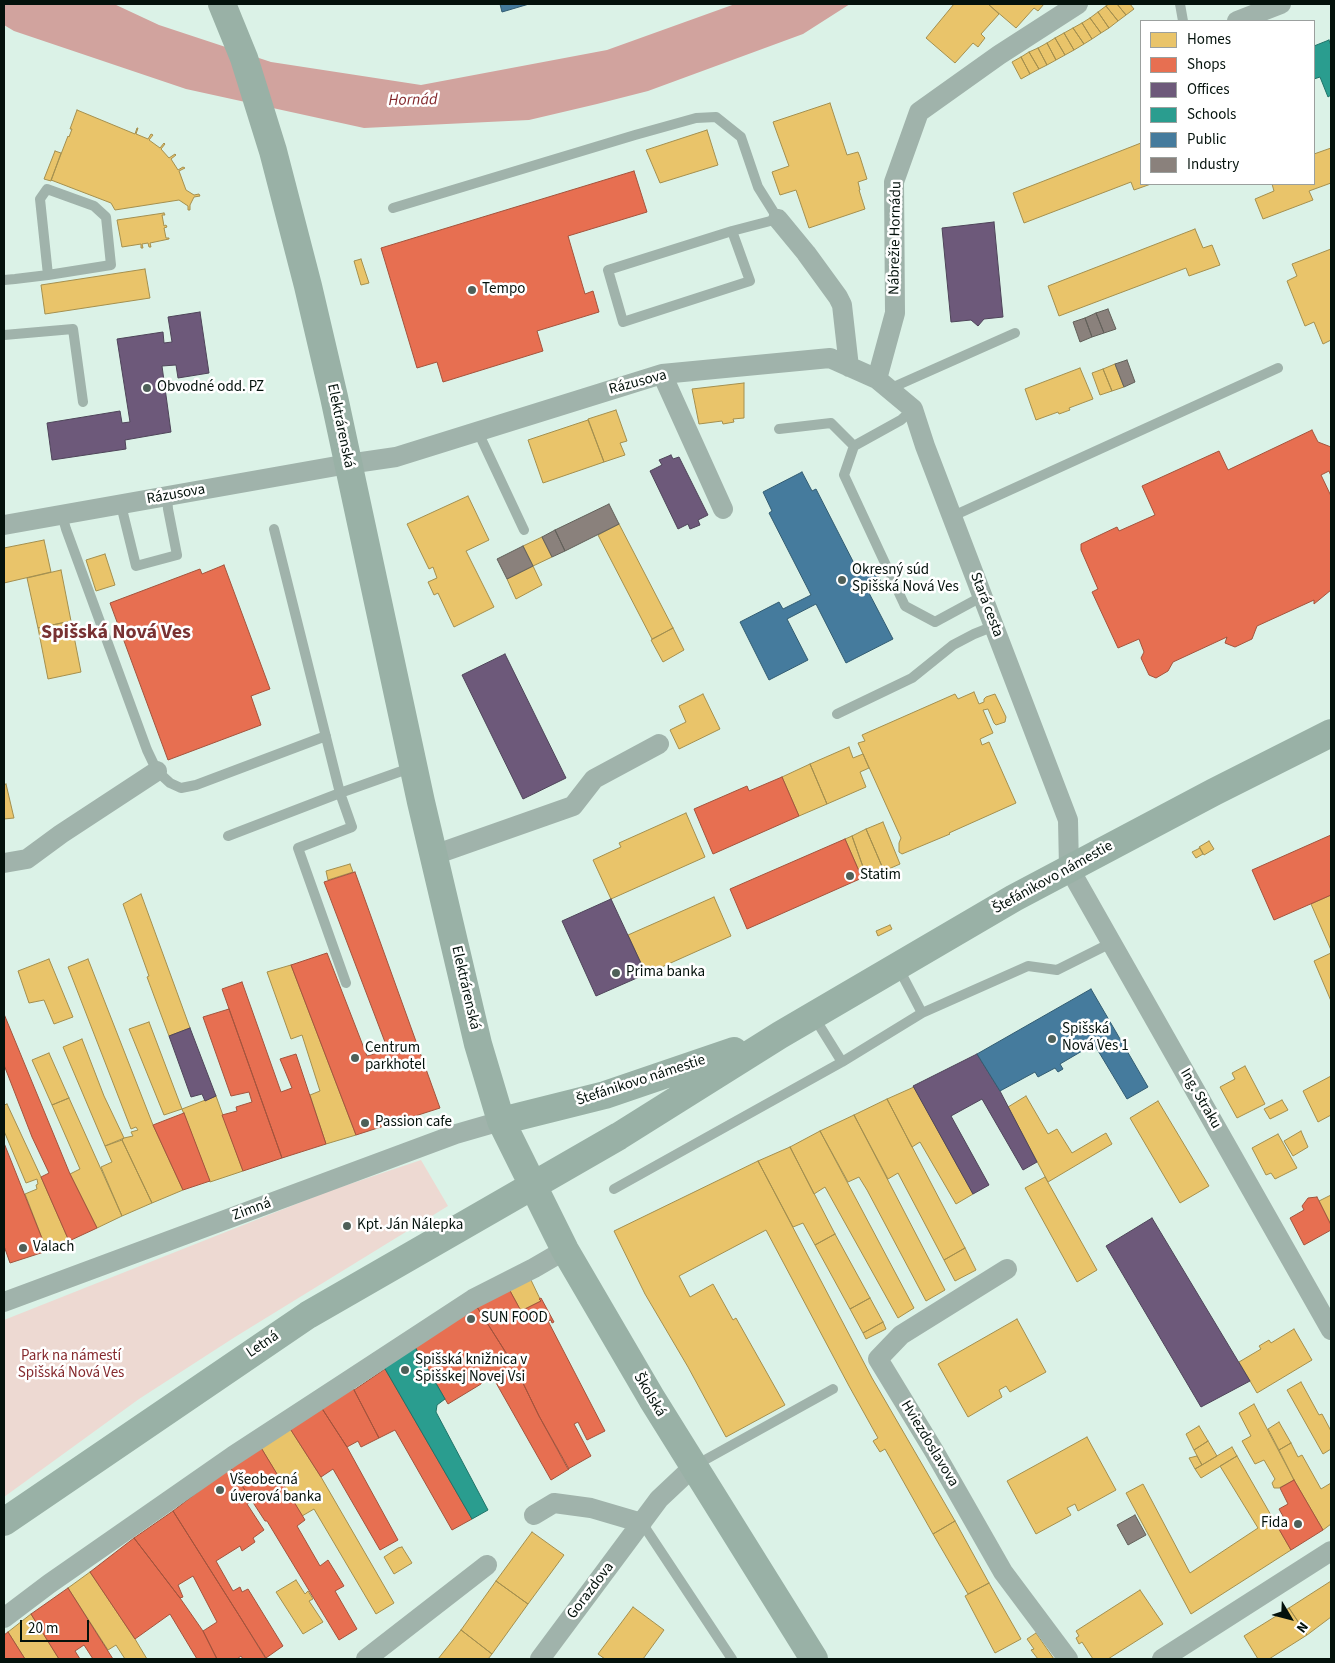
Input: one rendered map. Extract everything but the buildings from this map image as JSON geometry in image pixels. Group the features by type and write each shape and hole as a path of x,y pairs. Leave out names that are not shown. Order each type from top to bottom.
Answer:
{"street":[{"name":"Nábrežie Hornádu","path":"883,384 895,313 894,182 919,112 999,55 1078,4"},
{"path":"1240,20 1282,4"},
{"name":"Elektrárenská","path":"224,6 244,58 273,151 308,286 434,855 478,1044 501,1121"},
{"path":"778,219 838,297 842,306 848,367 883,384 914,409"},
{"name":"Rázusova","path":"4,525 396,457 662,374 830,358 848,367"},
{"path":"662,374 723,509"},
{"name":"Stará cesta","path":"914,409 925,446 1068,820 1069,868"},
{"name":"Štefánikovo námestie","path":"532,1185 619,1136 780,1035 1069,868 1331,733"},
{"path":"434,855 573,806 594,779 659,744"},
{"path":"4,864 27,859 61,834 157,771"},
{"name":"Ing. Straku","path":"1069,868 1331,1330"},
{"name":"Štefánikovo námestie","path":"501,1121 606,1095 780,1035"},
{"name":"Školská","path":"501,1121 565,1250 693,1467 814,1659"},
{"name":"Zimná","path":"4,1302 456,1134 501,1121"},
{"name":"Letná","path":"4,1522 308,1315 532,1185"},
{"path":"4,1618 233,1456 473,1299 565,1250"},
{"name":"Hviezdoslavova","path":"1006,1269 900,1335 878,1359 1004,1572 1068,1659"},
{"name":"Gorazdova","path":"540,1659 659,1499 693,1467"},
{"path":"534,1516 554,1502 590,1508 642,1523"},
{"path":"1162,1659 1331,1551"},
{"path":"366,1659 487,1565"}],"lane":[{"path":"1180,4 1183,20"},
{"path":"393,208 635,135 696,118 716,117 741,137 758,187 778,219 732,231 608,270 623,322 750,281 732,231"},
{"path":"4,280 48,274 111,265 106,217 94,206 47,189 40,199 48,274"},
{"path":"4,335 73,329 82,402"},
{"path":"883,384 1015,333"},
{"path":"953,516 1278,368"},
{"path":"914,409 901,420 854,446 844,475 906,606 934,622 983,596"},
{"path":"779,429 830,422 854,446"},
{"path":"478,432 524,530"},
{"path":"121,505 136,566 177,555 167,497"},
{"path":"62,515 147,750 157,771 170,783 181,788 196,785 326,736"},
{"path":"274,529 340,792 352,827 298,848 346,983"},
{"path":"837,714 912,678 953,645 994,626"},
{"path":"228,836 340,792 414,767"},
{"path":"614,1189 842,1062 922,1013 1028,966 1057,970 1112,943"},
{"path":"897,966 922,1013"},
{"path":"813,1016 842,1062"},
{"path":"693,1467 833,1389"},
{"path":"642,1523 732,1659"}],"green space":[{"name":"Park na námestí Spišská Nová Ves","path":"421,1160 448,1206 235,1337 139,1399 4,1497 4,1320 329,1191"}],"water":[{"name":"Hornád","path":"4,4 114,4 159,25 271,62 421,85 607,50 735,4 850,4 803,34 648,91 529,120 364,128 186,89 14,31 4,25"}],"place":[{"name":"Tempo","path":"472,290"},
{"name":"Obvodné odd. PZ","path":"147,388"},
{"name":"Okresný súd Spišská Nová Ves","path":"842,580"},
{"name":"Statim","path":"850,876"},
{"name":"Prima banka","path":"616,973"},
{"name":"Spišská Nová Ves 1","path":"1052,1039"},
{"name":"Centrum parkhotel","path":"355,1058"},
{"name":"Passion cafe","path":"365,1123"},
{"name":"Kpt. Ján Nálepka","path":"347,1226"},
{"name":"Valach","path":"23,1248"},
{"name":"SUN FOOD","path":"471,1319"},
{"name":"Spišská knižnica v Spišskej Novej Vsi","path":"405,1370"},
{"name":"Všeobecná úverová banka","path":"220,1490"},
{"name":"Fida","path":"1298,1524"}],"district":[{"name":"Spišská Nová Ves","path":"116,634"}]}
